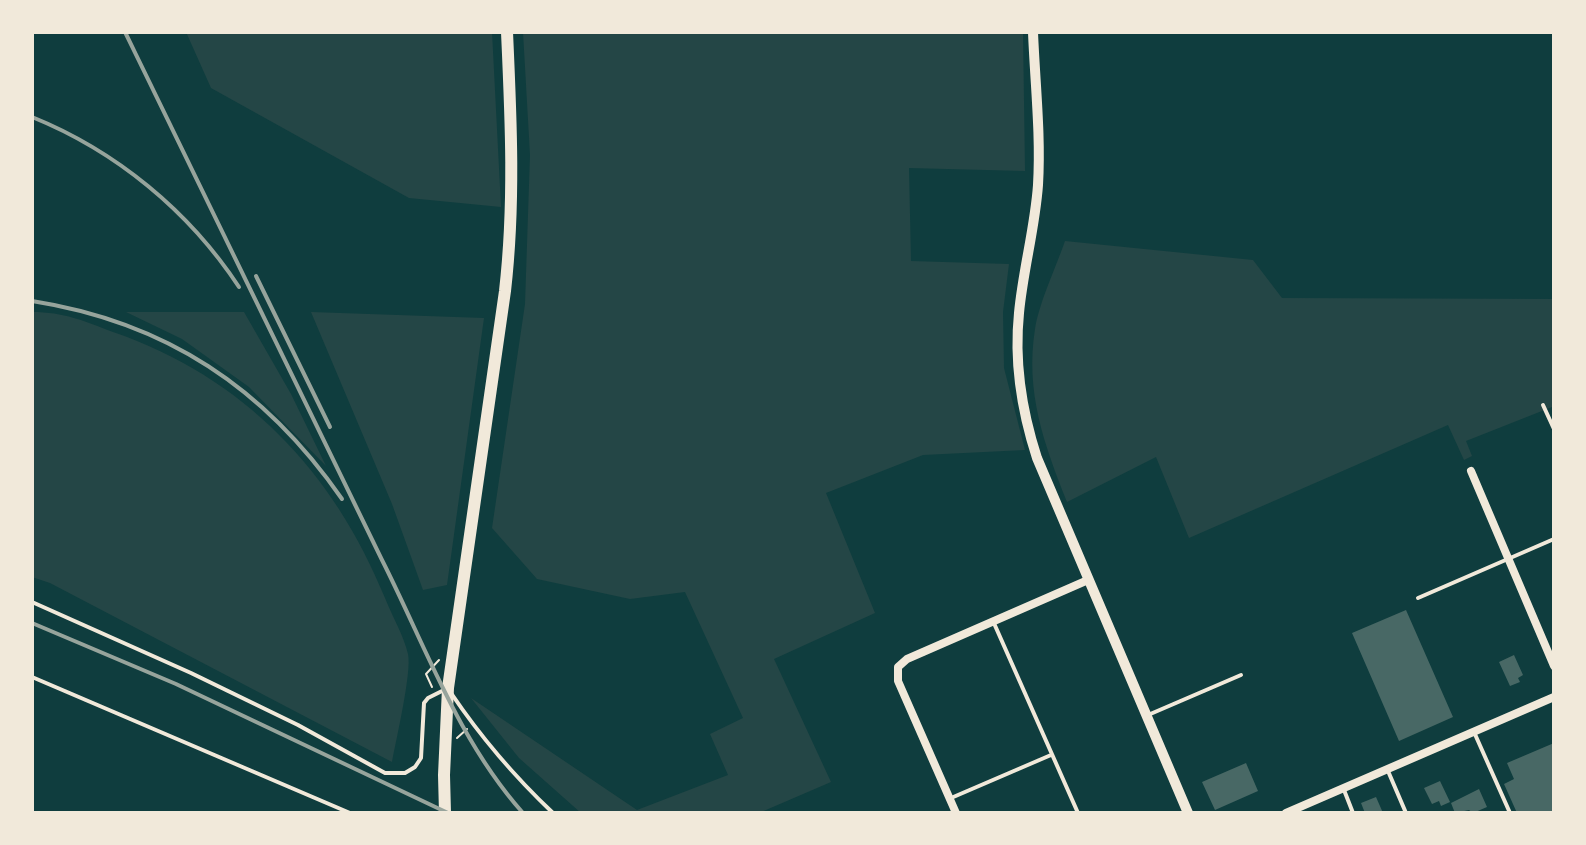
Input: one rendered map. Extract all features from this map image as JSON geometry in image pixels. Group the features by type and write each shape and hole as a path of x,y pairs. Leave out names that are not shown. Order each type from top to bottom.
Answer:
{"main road":[{"path":"445,813 448,688 511,230 513,172 507,32"}],"street":[{"path":"1033,32 1039,155 1035,209 1018,316 1019,374 1032,443 1188,813"},
{"path":"1471,471 1554,666"},
{"path":"956,813 898,681 898,667 907,659 1088,580"},
{"path":"1286,813 1554,697"}],"lane":[{"path":"1543,405 1554,429"},
{"path":"1418,598 1554,539"},
{"path":"32,602 64,614 298,725 385,773 405,773 415,767 421,758 424,703 435,693 448,688 470,720 529,790 553,813"},
{"path":"993,621 1078,813"},
{"path":"1145,716 1241,675"},
{"path":"32,677 350,813"},
{"path":"1474,732 1510,813"},
{"path":"949,799 1051,755"},
{"path":"1388,769 1406,813"},
{"path":"1343,788 1353,813"}],"shaded area":[{"path":"186,32 492,32 501,207 409,198 211,88"},
{"path":"523,32 1023,32 1025,171 909,168 911,261 1009,264 1003,312 1004,368 1025,450 923,455 826,493 875,613 774,659 831,782 759,813 581,813 519,758 471,698 637,810 728,775 710,734 743,718 685,592 630,599 537,579 492,528 525,304 530,155"},
{"path":"1065,241 1253,260 1282,298 1554,299 1554,411 1552,407 1466,441 1472,456 1464,460 1448,425 1189,538 1156,457 1067,502 1044,438 1033,374 1037,319"},
{"path":"32,312 64,315 93,324 160,351 204,375 243,403 279,435 311,470 364,552 408,654 408,675 392,762 50,583 32,577"},
{"path":"126,312 244,312 291,394 326,466 249,387 182,339"},
{"path":"311,312 484,318 447,585 423,590 392,504"}],"building":[{"path":"1406,610 1453,717 1399,741 1352,633"},
{"path":"1514,655 1523,675 1518,678 1520,682 1510,686 1499,662"},
{"path":"1554,743 1554,813 1517,813 1504,784 1514,779 1507,763"},
{"path":"1246,763 1258,791 1215,810 1202,782"},
{"path":"1440,781 1450,802 1441,806 1439,801 1432,804 1424,788"},
{"path":"1479,789 1487,807 1473,813 1469,810 1455,813 1451,803"},
{"path":"1376,797 1383,813 1365,813 1361,803"}],"railway":[{"path":"125,32 461,724 500,785 523,813"},
{"path":"32,117 93,147 148,186 197,233 239,287"},
{"path":"256,276 330,427"},
{"path":"32,301 81,311 126,325 208,366 280,424 342,499"},
{"path":"32,623 176,684 448,813"}]}
